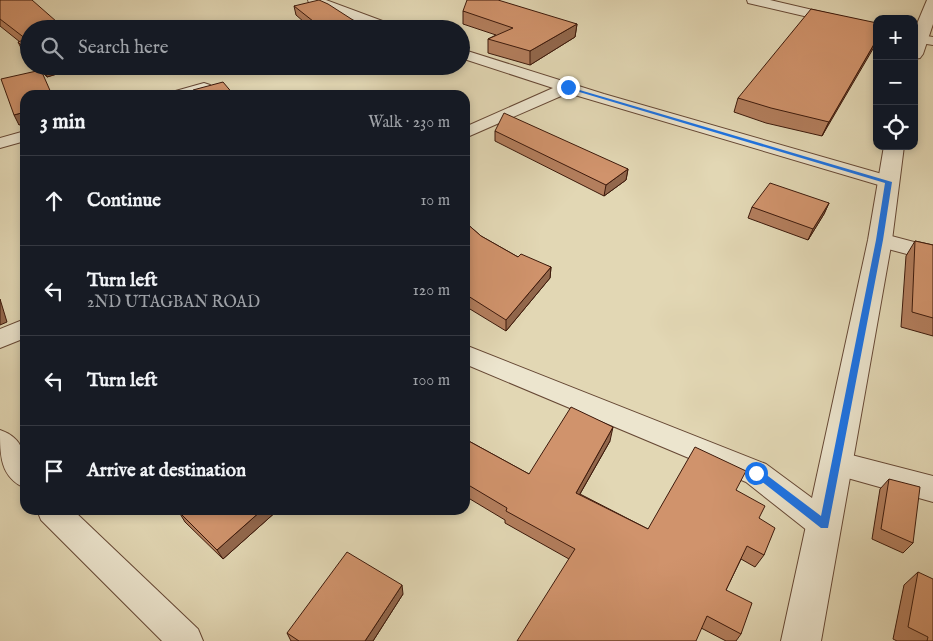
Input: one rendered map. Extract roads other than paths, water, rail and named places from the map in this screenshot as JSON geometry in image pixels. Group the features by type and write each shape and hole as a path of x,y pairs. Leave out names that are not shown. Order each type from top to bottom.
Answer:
{"street":[{"path":"314,0 367,20"},
{"path":"753,0 873,28"},
{"path":"920,43 933,2"},
{"path":"470,56 568,87 889,182"},
{"path":"470,131 568,87"},
{"path":"197,90 204,88"},
{"path":"0,143 20,137"},
{"path":"801,641 880,240 893,150"},
{"path":"880,240 933,254"},
{"path":"0,339 20,330"},
{"path":"470,356 756,473 824,525"},
{"path":"0,442 20,468"},
{"path":"836,463 933,489"},
{"path":"57,515 186,641"}]}
